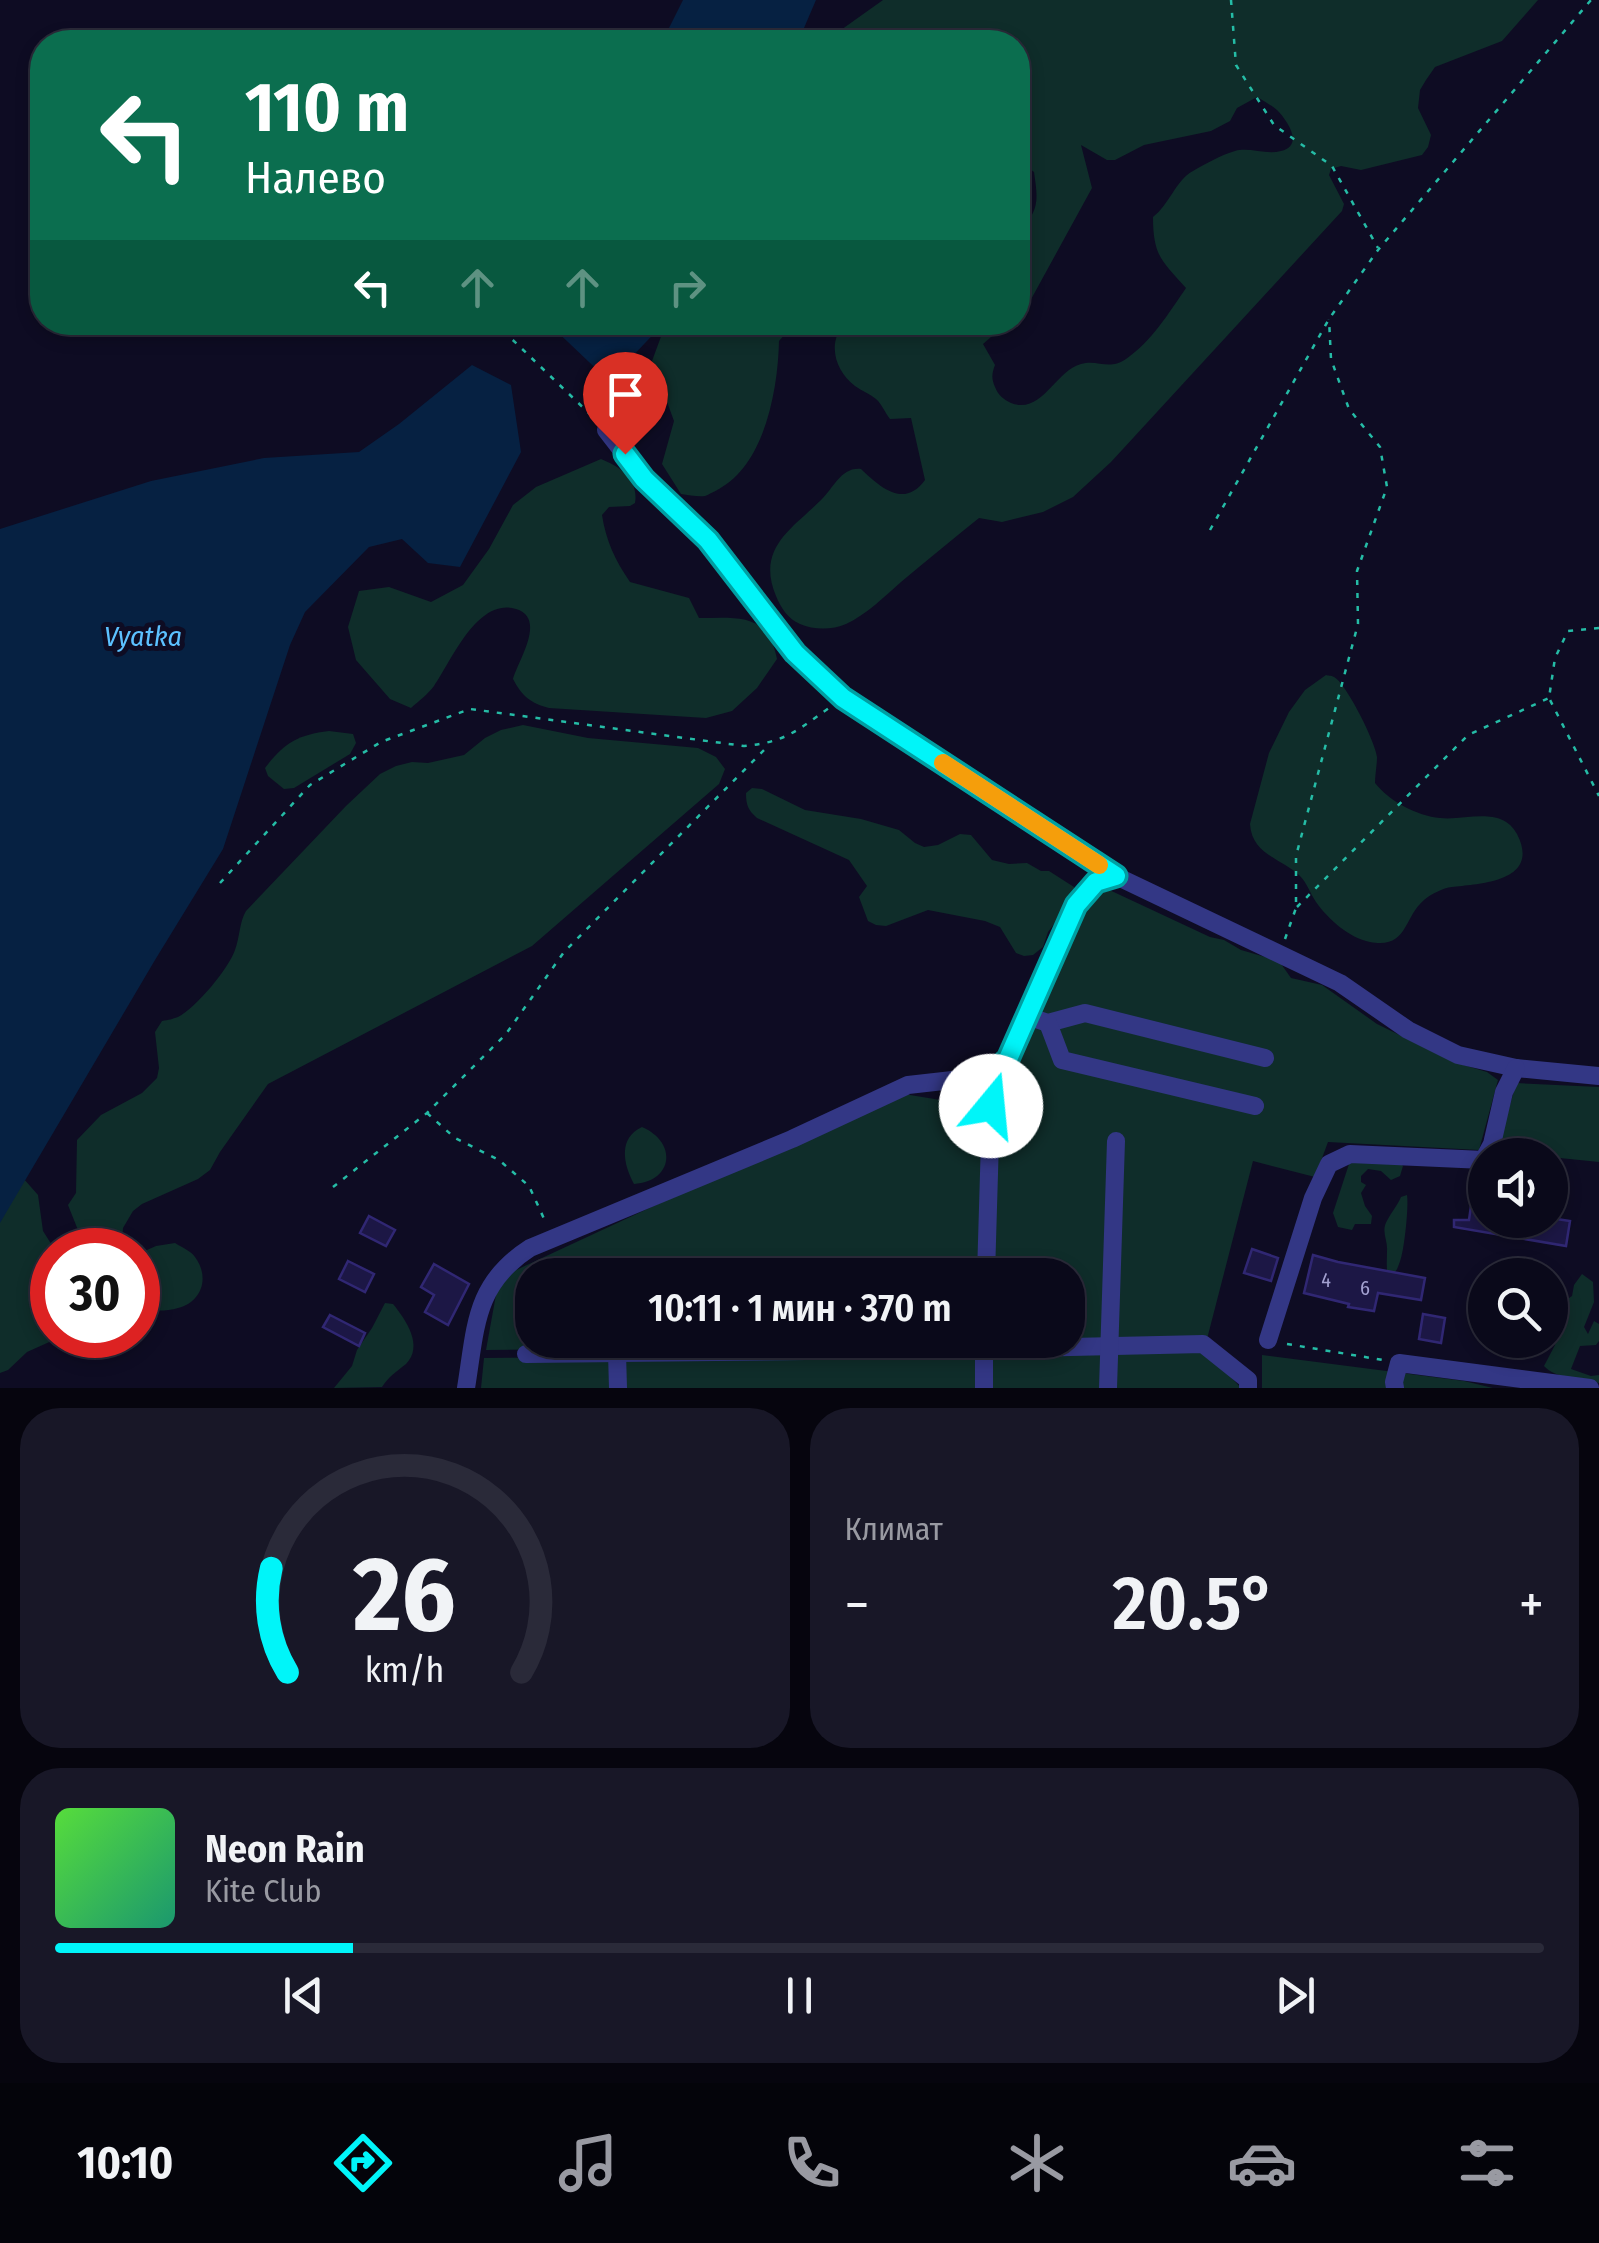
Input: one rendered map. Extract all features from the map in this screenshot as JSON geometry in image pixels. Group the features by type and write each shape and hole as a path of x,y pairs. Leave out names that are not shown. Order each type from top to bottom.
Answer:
{"street":[{"path":"606,430 644,479 708,540 795,653 843,698 1116,876 1340,984 1408,1030 1458,1055 1516,1068 1599,1076"},
{"path":"466,1388 483,1298 494,1278 530,1248 792,1139 908,1085 988,1076 1008,1059 1076,905 1096,882 1116,876"},
{"path":"1027,1016 1048,1023 1085,1014 1265,1058"},
{"path":"1048,1023 1062,1060 1255,1106"},
{"path":"1493,1138 1504,1092 1516,1068"},
{"path":"987,1258 991,1106 988,1076"},
{"path":"1108,1388 1116,1141"},
{"path":"1268,1340 1312,1198 1329,1164 1350,1154 1468,1159"},
{"path":"1085,1345 1203,1344 1248,1380 1248,1388"},
{"path":"617,1358 618,1388"},
{"path":"983,1358 984,1388"},
{"path":"1395,1388 1399,1363 1590,1388"}],"path":[{"path":"1231,0 1236,65 1274,125 1332,166 1378,250"},
{"path":"1210,530 1329,319 1378,250 1591,0"},
{"path":"1279,954 1296,908 1296,856 1358,624 1356,571 1387,487 1380,447 1349,410 1331,360 1329,319"},
{"path":"507,335 606,430"},
{"path":"1599,628 1568,631 1555,658 1550,698 1599,796"},
{"path":"220,884 310,785 382,742 470,709 744,746 771,743 790,735 843,698"},
{"path":"1296,908 1468,736 1550,698"},
{"path":"333,1187 428,1112 506,1034 564,952 771,743"},
{"path":"428,1112 455,1138 498,1160 529,1186 552,1238"},
{"path":"1268,1340 1399,1363"}],"green space":[{"path":"883,0 1538,0 1502,41 1435,67 1420,90 1418,108 1431,135 1422,155 1361,170 1341,166 1331,169 1329,175 1344,204 1342,211 1111,462 1073,497 1043,512 1002,522 979,518 861,616 841,626 817,628 792,619 776,596 771,565 780,541 848,471 861,469 884,488 901,494 917,489 925,480 911,418 890,419 878,401 848,380 836,356 838,335 993,335 983,344 995,365 992,376 999,395 1011,403 1031,403 1072,368 1126,359 1152,335 1186,288 1160,257 1153,230 1153,217 1182,180 1230,153 1281,151 1293,139 1281,115 1257,97 1237,108 1230,121 1211,131 1144,145 1115,160 1107,160 1081,145 1092,188 1030,301 1030,218 1036,198 1034,172 1030,169 1030,30 841,30"},
{"path":"662,335 784,335 779,341 772,402 758,444 735,477 705,496 681,494 662,464 674,421 652,361"},
{"path":"601,459 622,470 636,495 630,506 609,507 602,515 612,550 630,582 689,598 699,618 738,619 758,625 773,644 777,659 757,688 732,711 706,718 542,706 527,698 513,679 528,641 529,621 516,609 502,608 477,622 434,686 411,708 390,699 356,660 348,627 359,591 389,587 431,602 463,585 513,505 536,487"},
{"path":"1326,675 1333,676 1346,690 1360,714 1377,757 1375,783 1388,796 1431,817 1482,816 1502,820 1517,834 1522,850 1521,862 1505,877 1448,888 1427,898 1392,941 1370,942 1340,927 1321,908 1300,876 1262,849 1252,834 1250,824 1269,753 1305,690"},
{"path":"523,725 588,738 698,748 716,757 725,769 719,784 532,946 268,1084 210,1170 142,1204 123,1228 77,1228 68,1205 76,1193 77,1140 101,1115 142,1093 157,1078 155,1032 162,1021 178,1017 194,1005 219,977 232,958 246,911 380,774 412,762 428,763 464,755 501,730"},
{"path":"329,731 353,734 356,743 350,754 294,788 284,789 268,776 265,768 285,746"},
{"path":"752,788 805,810 899,830 924,847 960,834 971,835 992,860 1027,863 1049,871 1074,887 1076,895 1048,932 1043,947 1033,955 1016,953 1000,927 928,910 886,926 876,925 868,921 859,897 867,886 849,860 757,818 746,801 746,793"},
{"path":"1103,887 1210,937 1279,961 1291,978 1322,985 1377,1024 1457,1063 1487,1072 1498,1080 1482,1138 1468,1138 1468,1149 1328,1142 1315,1177 1253,1161 1207,1339 1085,1342 1085,1258 993,1258 1001,1079 1027,1016 1084,909"},
{"path":"1516,1083 1599,1087 1599,1162 1568,1159 1568,1138 1501,1138"},
{"path":"904,1094 983,1107 979,1258 542,1258"},
{"path":"642,1127 661,1142 666,1160 657,1176 634,1184 625,1152 629,1138"},
{"path":"1396,1158 1403,1166 1400,1176 1391,1180 1381,1171 1368,1169 1361,1176 1366,1185 1361,1193 1372,1216 1371,1224 1355,1224 1352,1230 1338,1227 1333,1213 1349,1164"},
{"path":"23,1178 38,1195 43,1228 30,1228 30,1351 0,1373 0,1190"},
{"path":"1407,1195 1401,1259 1396,1271 1388,1276 1385,1227 1401,1197"},
{"path":"175,1243 191,1253 200,1265 201,1288 186,1305 160,1310 160,1245"},
{"path":"515,1271 515,1350 486,1350 499,1278"},
{"path":"1582,1274 1593,1282 1594,1302 1584,1327 1588,1334 1594,1321 1599,1324 1599,1341 1596,1345 1580,1346 1571,1369 1599,1375 1599,1383 1561,1376 1544,1366 1548,1358 1568,1358 1568,1299"},
{"path":"385,1303 393,1304 408,1325 413,1341 411,1357 382,1387 334,1388 352,1366"},
{"path":"1205,1349 1241,1388 990,1388 989,1358 1085,1358 1085,1353"},
{"path":"1262,1355 1464,1381 1493,1388 1262,1388"},
{"path":"484,1358 981,1358 982,1388 481,1388"}],"water":[{"path":"683,0 816,0 803,30 668,30"},
{"path":"561,335 653,335 609,381"},
{"name":"Vyatka","path":"472,365 511,385 521,452 460,567 428,563 402,539 369,547 305,612 290,645 223,849 0,1223 0,529 151,481 264,458 359,452"}],"building":[{"path":"369,1216 395,1230 386,1246 360,1233"},
{"path":"1454,1220 1468,1220 1468,1229 1454,1227"},
{"path":"1519,1238 1567,1238 1566,1246"},
{"path":"1252,1249 1278,1258 1271,1281 1244,1273"},
{"path":"1313,1255 1425,1278 1421,1300 1378,1293 1374,1311 1304,1293"},
{"path":"348,1261 374,1274 365,1292 339,1279"},
{"path":"434,1264 469,1284 448,1325 425,1312 434,1295 421,1287"},
{"path":"1423,1314 1445,1318 1441,1343 1419,1339"},
{"path":"330,1315 365,1333 359,1346 323,1327"}],"slow traffic":[{"path":"943,763 1099,865"}],"route":[{"path":"625,454 644,479 708,540 795,653 843,698 1116,876 1096,882 1076,905 1008,1059 988,1076 991,1106"}]}
